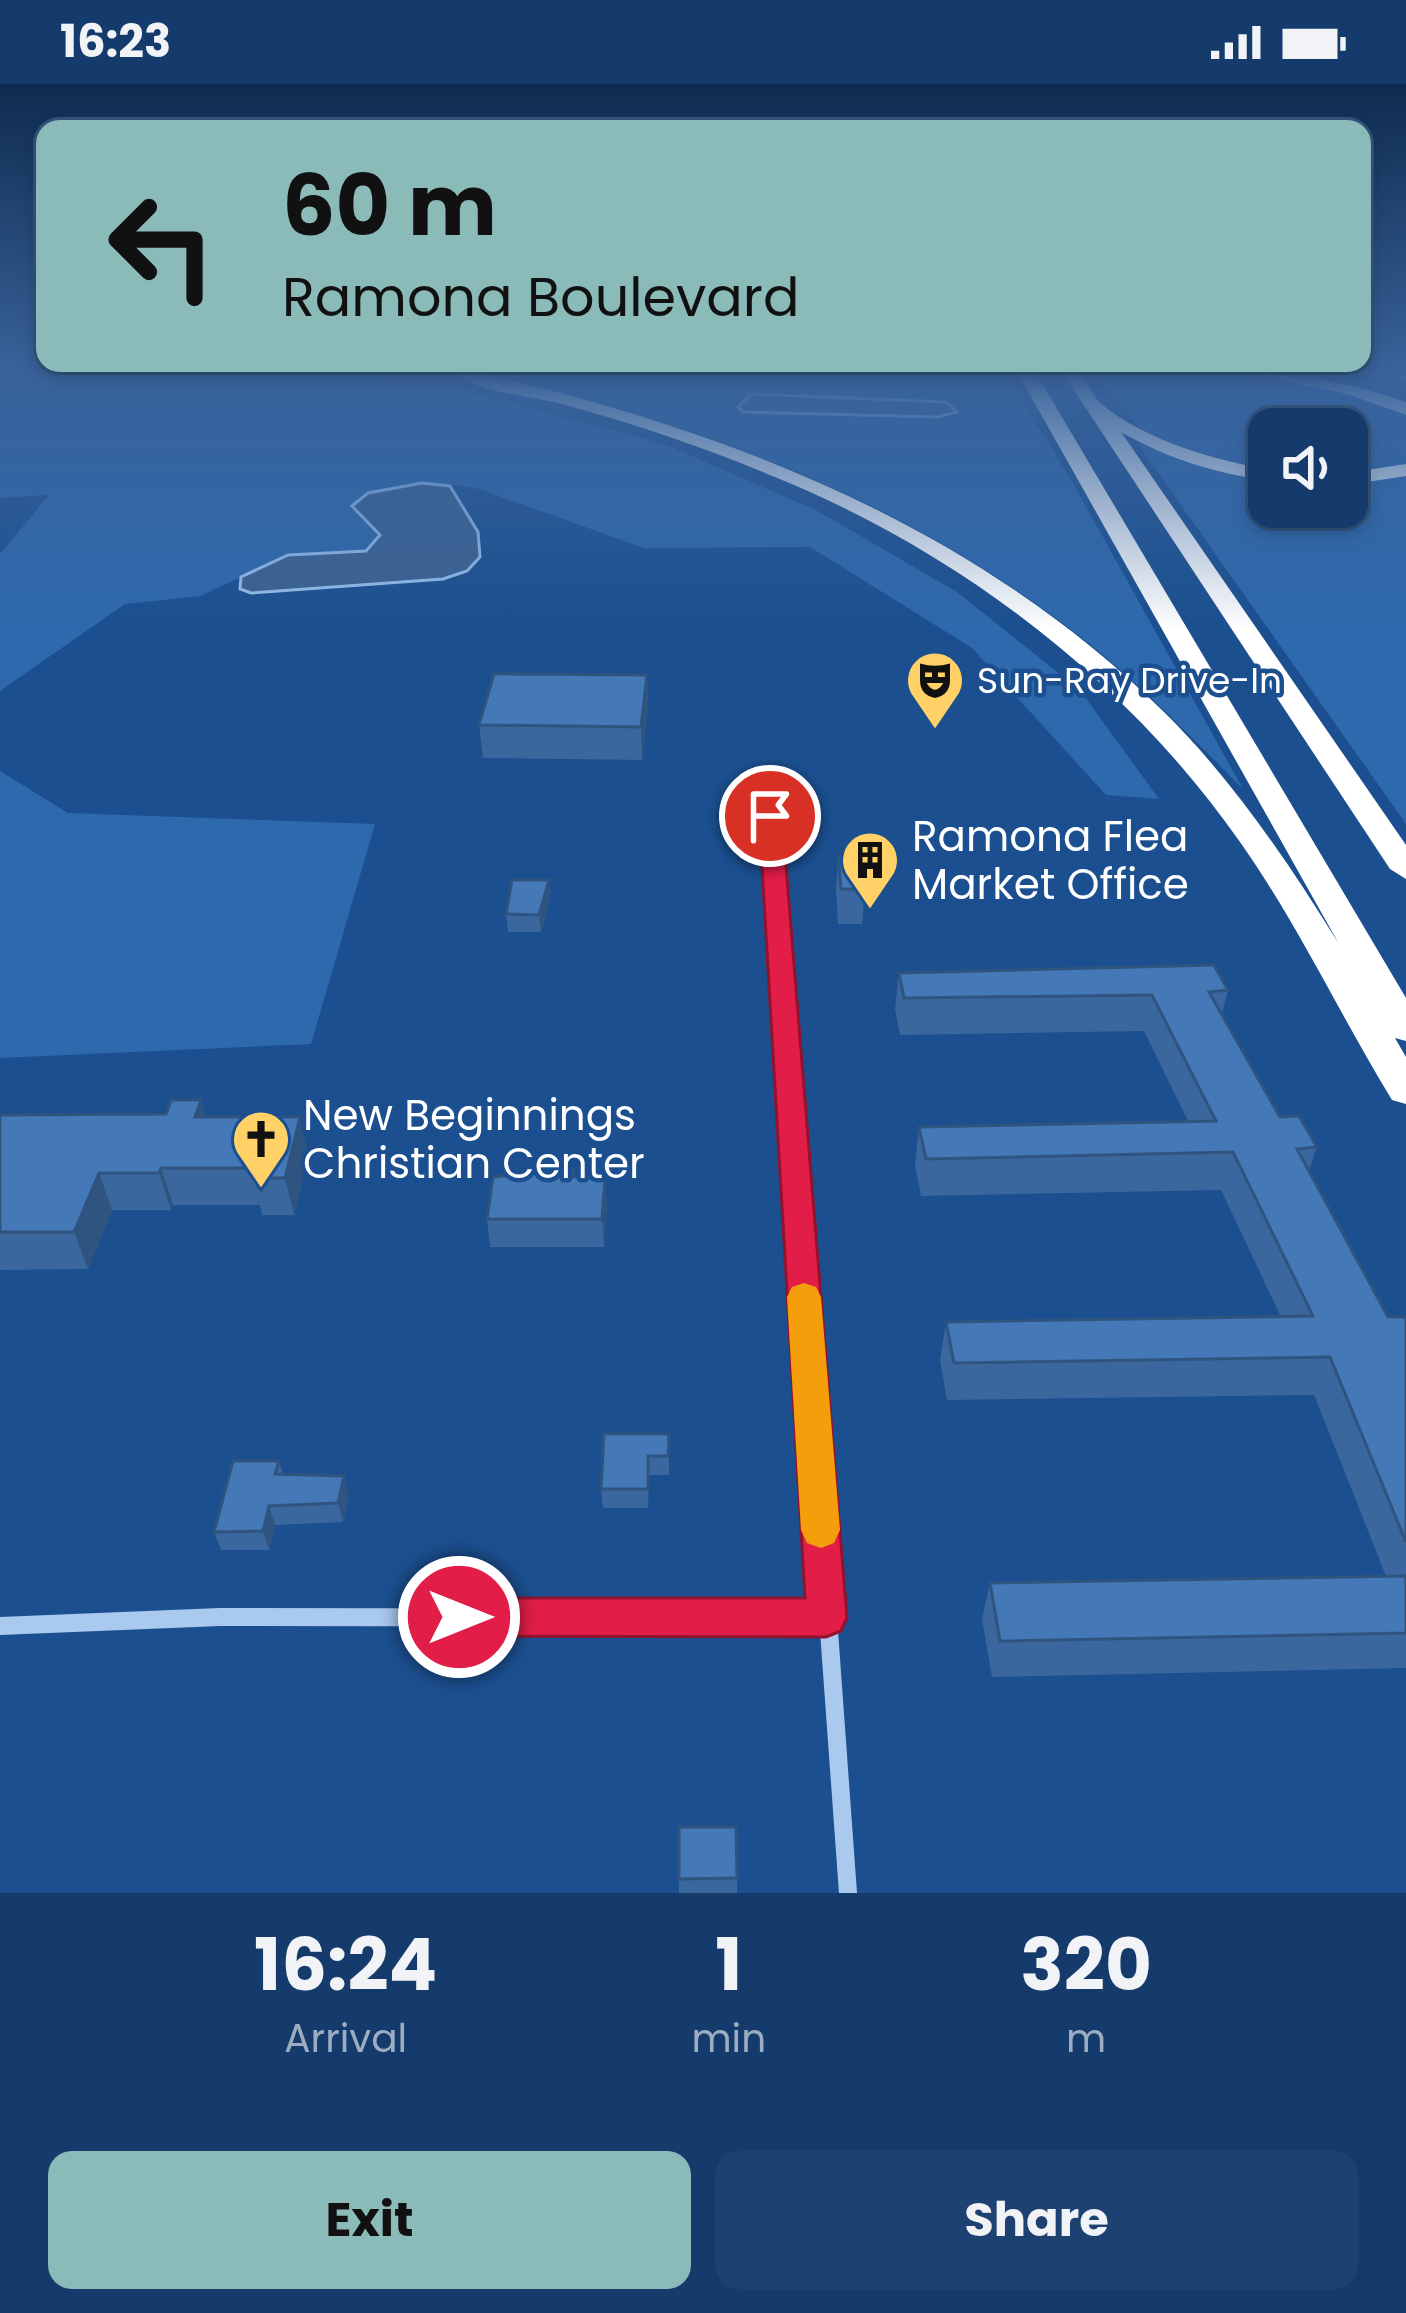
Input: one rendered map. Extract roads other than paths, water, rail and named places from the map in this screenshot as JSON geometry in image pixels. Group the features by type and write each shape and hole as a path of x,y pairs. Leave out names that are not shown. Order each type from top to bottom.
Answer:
{"highway":[{"path":"749,459 821,487 949,555 1057,631 1138,703 1228,803 1306,913 1406,1091"},
{"path":"1077,459 1406,1029"},
{"path":"1129,459 1406,868"},
{"path":"1191,459 1248,473"},
{"path":"1368,476 1406,470"}],"street":[{"path":"770,816 848,1893"},
{"path":"0,1626 220,1617 826,1618"}],"place":[{"name":"Sun-Ray Drive-In","path":"935,731"},
{"name":"Ramona Flea Market Office","path":"870,911"},
{"name":"New Beginnings Christian Center","path":"261,1190"}]}
